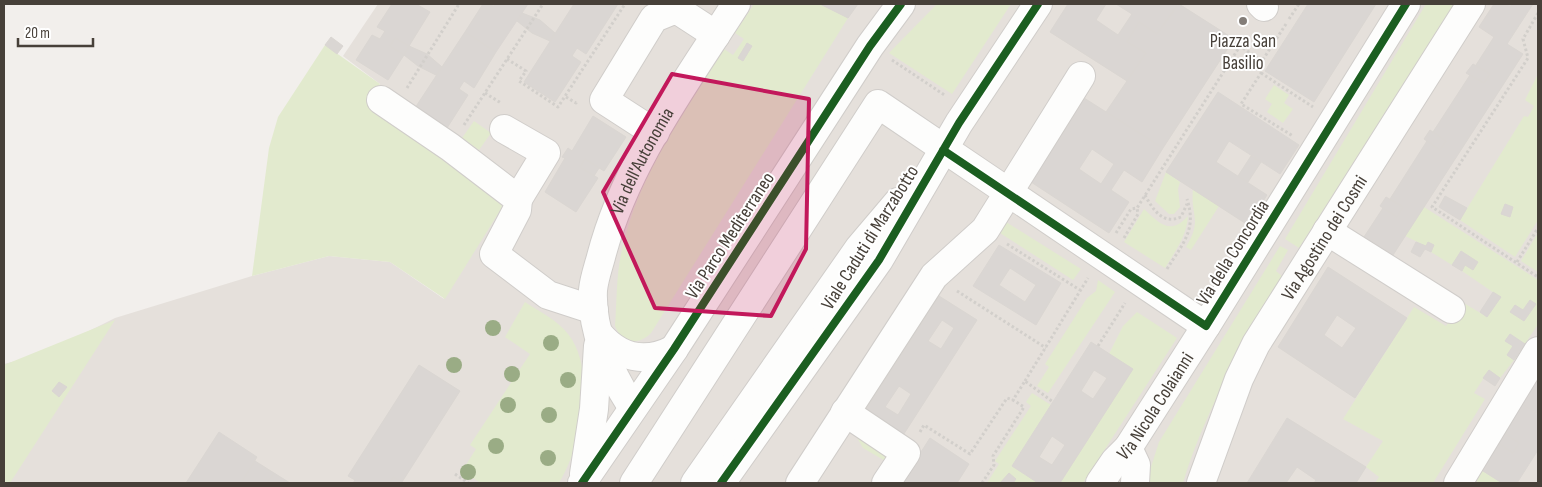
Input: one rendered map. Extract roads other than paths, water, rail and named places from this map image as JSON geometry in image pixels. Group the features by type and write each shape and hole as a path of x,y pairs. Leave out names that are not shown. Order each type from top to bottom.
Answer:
{"street":[{"name":"Via dell'Autonomia","path":"582,483 594,409 596,322 593,289 608,231 642,154 736,4"},
{"name":"Via Parco Mediterraneo","path":"582,483 632,407 674,349 870,46 902,4"},
{"name":"Viale Caduti di Marzabotto","path":"726,481 879,260 943,150 1038,4"},
{"name":"Via della Concordia","path":"634,483 878,104 1008,193 1148,274 1206,326 1406,4"},
{"name":"Via Agostino dei Cosmi","path":"1201,483 1239,379 1256,344 1471,4"},
{"path":"655,133 604,100 654,18 676,10 716,35"},
{"path":"800,483 934,276 985,230 1081,76"},
{"path":"388,104 450,147 518,199"},
{"path":"504,129 546,153 518,199 517,210 494,254 548,295 596,322 608,345 632,357 654,357 674,349"},
{"name":"Viale Caduti di Marzabotto","path":"695,483 859,248 943,150"},
{"path":"1327,231 1451,308"},
{"name":"Via dell'Autonomia","path":"596,322 615,380 632,407"},
{"name":"Via Nicola Colaianni","path":"1100,483 1115,461 1128,448 1206,326"},
{"path":"1458,483 1538,351"},
{"path":"845,412 906,453 886,483"},
{"path":"1128,448 1136,465 1136,483"}],"place":[{"name":"Piazza San Basilio","path":"1243,21"}]}
